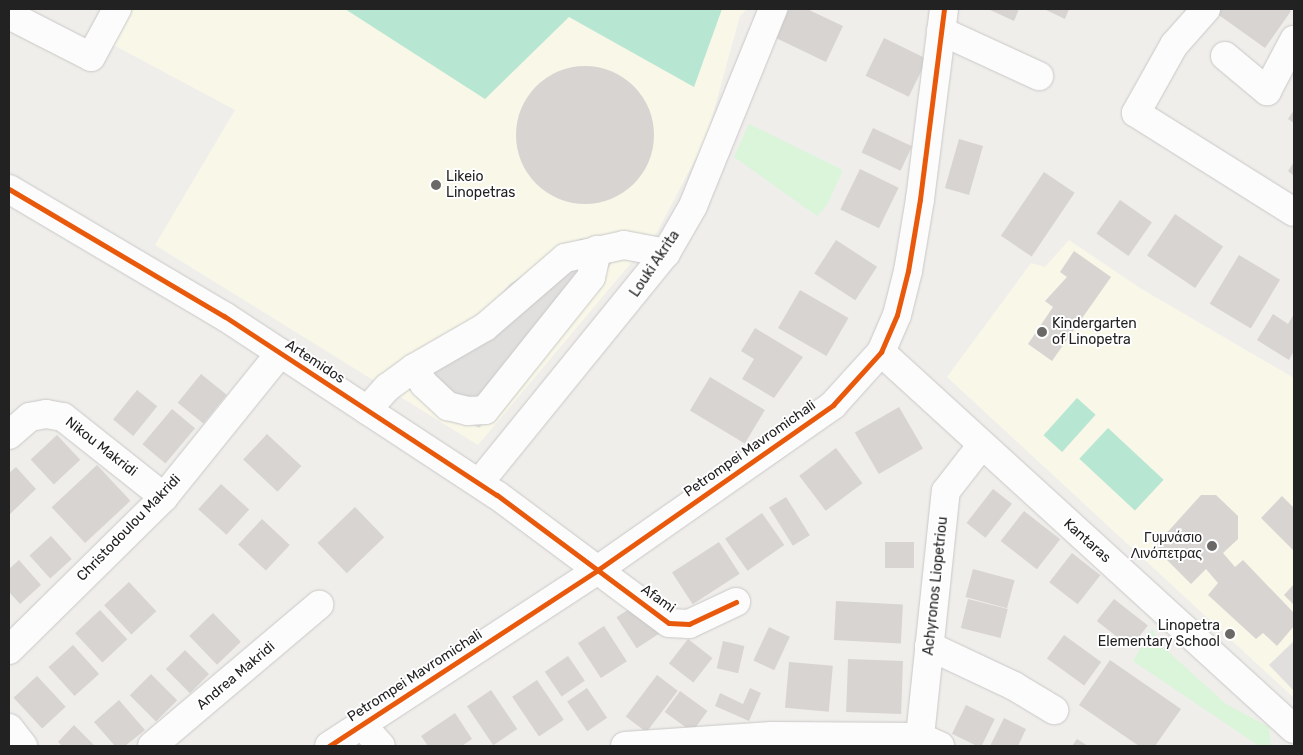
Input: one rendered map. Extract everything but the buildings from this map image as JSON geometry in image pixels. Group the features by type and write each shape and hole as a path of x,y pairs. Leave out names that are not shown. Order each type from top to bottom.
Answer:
{"street":[{"path":"9,15 91,57 117,9"},
{"name":"Louki Akrita","path":"478,483 636,293 666,253 692,206 773,9"},
{"path":"1206,9 1174,45 1136,113 1294,212"},
{"path":"943,20 1039,76"},
{"name":"Petrompei Mavromichali","path":"329,746 599,569 833,405 881,352 897,315 906,278 920,199 943,20"},
{"path":"1225,56 1267,91 1294,40"},
{"name":"Artemidos","path":"9,190 224,316 478,483 599,569"},
{"path":"367,410 388,387 414,368 486,327 565,258 624,246 666,253"},
{"path":"414,368 424,384 448,406 468,411 485,410 591,278 597,250"},
{"name":"Kantaras","path":"881,352 981,446 1294,729"},
{"name":"Christodoulou Makridi","path":"9,650 164,497 280,353"},
{"name":"Nikou Makridi","path":"9,436 30,417 46,414 63,417 164,497"},
{"name":"Achyronos Liopetriou","path":"625,746 772,736 926,743 930,637 946,491 981,446"},
{"name":"Afami","path":"599,569 669,622 689,624 736,602"},
{"name":"Andrea Makridi","path":"152,746 318,605"},
{"path":"930,637 1039,685 1053,697"},
{"path":"362,725 381,746"},
{"path":"9,728 23,746"}],"shaded area":[{"name":"Likeio Linopetras","path":"123,9 747,9 740,16 706,139 657,232 478,445 155,245 235,110 106,41"},
{"path":"632,236 510,396 479,428 382,375 471,329 510,284 580,239"},
{"name":"Γυμνάσιο Λινόπετρας","path":"1069,240 1140,288 1294,378 1294,698 947,377 1031,263 1045,267"},
{"path":"1294,641 1294,691 1269,665"}],"green space":[{"path":"345,9 722,9 694,87 569,17 485,99"},
{"path":"749,124 843,170 827,205 817,216 734,157"},
{"path":"1077,398 1096,415 1062,452 1044,435"},
{"path":"1108,428 1164,480 1135,511 1079,459"},
{"path":"1152,629 1161,645 1226,704 1269,727 1271,746 1259,746 1133,661"}],"cycle path":[{"path":"329,746 599,569 833,405 881,352 897,315 908,271 920,199 944,9"},
{"path":"9,189 224,316 497,495 669,623 689,624 736,602"}],"place":[{"name":"Likeio Linopetras","path":"436,185"},
{"name":"Kindergarten of Linopetra","path":"1042,332"},
{"name":"Γυμνάσιο Λινόπετρας","path":"1212,546"},
{"name":"Linopetra Elementary School","path":"1230,634"}]}
